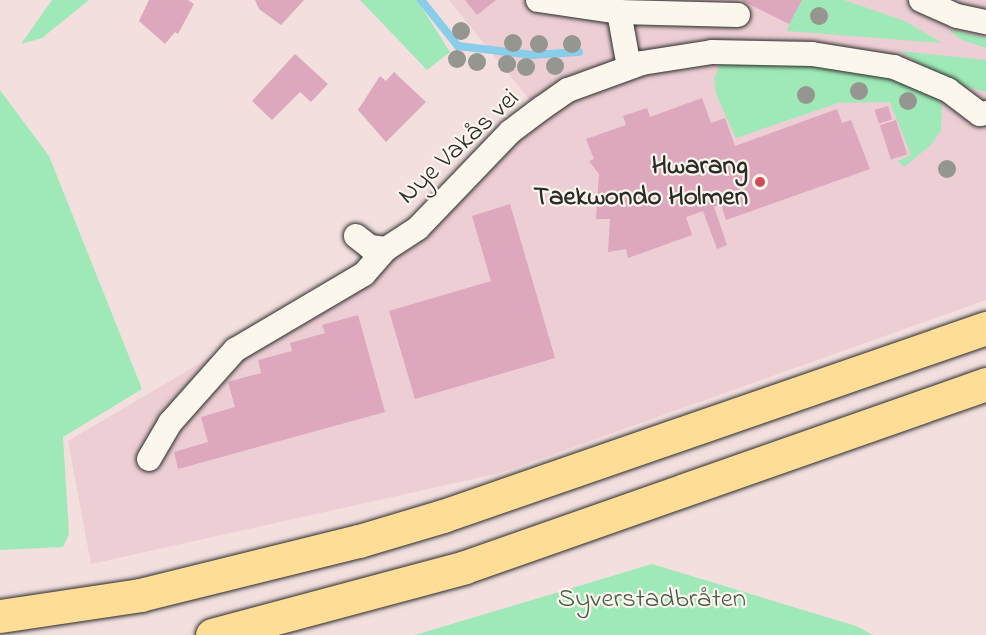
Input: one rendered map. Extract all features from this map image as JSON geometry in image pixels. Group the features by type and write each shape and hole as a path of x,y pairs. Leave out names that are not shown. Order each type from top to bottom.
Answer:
{"highway":[{"path":"0,616 140,595 359,541 443,516 986,328"},
{"path":"212,635 465,567 986,384"}],"street":[{"path":"538,0 619,12 738,15"},
{"path":"921,0 957,16 986,22"},
{"path":"619,12 629,67"},
{"name":"Nye Vakås vei","path":"149,459 170,423 235,350 364,274 386,249 418,228 510,132 568,90 629,67 712,52 812,54 894,67 948,90 980,114 986,113"},
{"path":"356,236 370,247 386,249"}],"shaded area":[{"path":"449,0 986,0 986,300 500,473 91,564 68,441 362,268 533,104"}],"green space":[{"path":"52,0 89,0 42,38 21,44"},
{"path":"360,0 417,0 450,52 427,70"},
{"path":"798,0 844,0 905,21 942,43 787,31"},
{"path":"950,31 986,38 986,48 962,40"},
{"path":"899,51 986,60 986,92 953,83"},
{"path":"721,62 801,63 863,70 904,82 929,91 942,104 941,130 932,144 904,167 898,161 911,155 890,102 838,103 736,138 716,94 714,79"},
{"path":"0,90 49,156 142,389 63,437 69,534 63,547 0,550"},
{"name":"Syverstadbråten","path":"652,564 856,626 873,635 415,635"}],"building":[{"path":"149,0 188,0 194,4 178,34 175,32 165,44 139,21"},
{"path":"255,0 304,0 281,25 259,9"},
{"path":"465,0 496,0 477,15"},
{"path":"741,0 802,0 789,24"},
{"path":"295,54 328,84 311,102 300,92 272,120 252,101"},
{"path":"394,72 426,102 386,142 358,110 380,76 386,81"},
{"path":"702,98 711,123 725,118 735,146 837,109 842,123 851,120 870,169 726,220 721,204 714,207 727,245 717,249 703,211 686,217 692,235 628,258 626,249 608,252 610,219 596,219 599,174 589,161 594,159 586,139 626,125 623,116 647,108 650,117"},
{"path":"888,106 892,119 879,123 875,110"},
{"path":"896,120 907,154 891,159 880,125"},
{"path":"510,204 555,358 415,399 389,311 491,281 472,216"},
{"path":"358,315 385,412 178,469 174,452 208,442 201,417 235,407 228,382 261,373 258,360 292,351 290,343 325,333 322,325"}],"waterway":[{"path":"421,0 458,46 532,55 579,52"}],"place":[{"name":"Hwarang Taekwondo Holmen","path":"760,182"}]}
